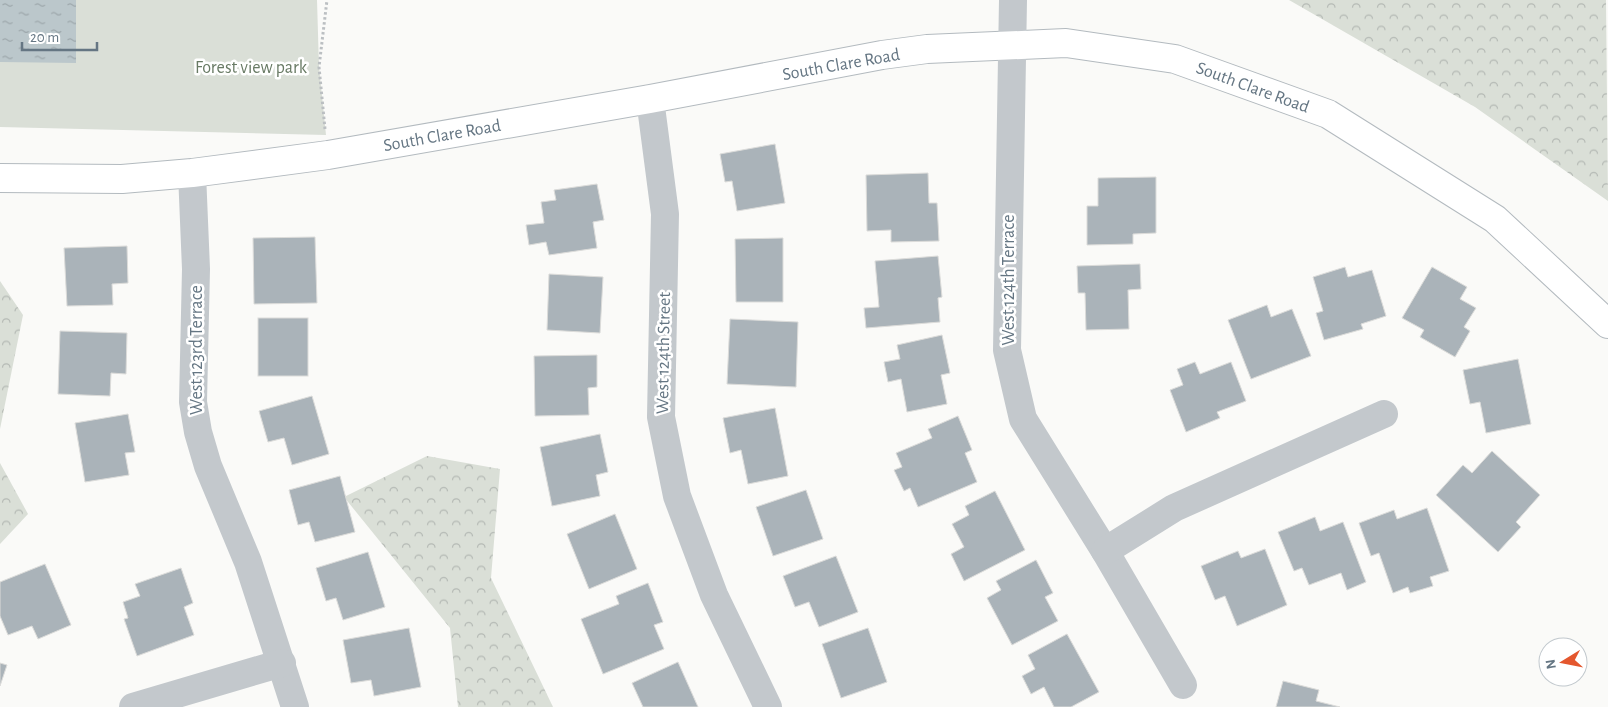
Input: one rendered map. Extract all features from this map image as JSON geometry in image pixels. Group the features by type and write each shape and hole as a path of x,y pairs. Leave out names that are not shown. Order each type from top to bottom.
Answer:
{"street":[{"name":"West 124th Terrace","path":"1013,0 1007,350 1023,419 1105,550 1183,684"},
{"name":"South Clare Road","path":"0,178 122,179 192,173 328,155 650,99 891,54 928,49 1066,43 1175,59 1328,114 1495,220 1608,324"},
{"name":"West 124th Street","path":"650,99 665,214 661,416 681,505 714,595 768,707"},
{"name":"West 123rd Terrace","path":"192,173 196,269 193,402 198,432 208,466 248,562 295,707"},
{"path":"1105,550 1174,508 1384,414"},
{"path":"133,707 282,663"}],"path":[{"path":"327,0 319,67 320,99 328,155"}],"green space":[{"name":"Forest view park","path":"0,0 317,0 319,67 326,135 0,127"},
{"path":"1289,0 1606,0 1608,201 1475,107"},
{"path":"0,281 23,315 0,429"},
{"path":"427,456 500,469 491,578 553,707 458,707 450,628 344,497"},
{"path":"0,463 28,514 0,544"}],"water":[{"path":"0,0 76,0 76,63 0,62"}],"building":[{"path":"775,144 785,203 737,211 732,181 725,182 720,154"},
{"path":"928,173 929,203 937,203 939,241 891,242 891,230 867,231 866,175"},
{"path":"1156,177 1156,233 1133,234 1133,244 1087,245 1087,206 1098,206 1098,178"},
{"path":"597,184 604,220 593,222 597,248 549,255 546,242 529,245 526,225 544,223 541,202 556,200 554,190"},
{"path":"315,237 317,303 254,304 253,238"},
{"path":"783,238 783,302 736,302 735,239"},
{"path":"127,246 128,283 112,284 113,305 67,306 64,248"},
{"path":"938,256 942,297 938,298 940,322 866,328 864,308 879,307 875,261"},
{"path":"1140,264 1141,289 1128,290 1129,329 1086,330 1085,293 1078,293 1077,266"},
{"path":"1345,267 1348,277 1372,270 1386,316 1361,324 1363,329 1324,340 1316,313 1323,311 1313,277"},
{"path":"1432,267 1467,287 1460,299 1476,308 1464,327 1470,331 1455,357 1420,337 1424,330 1402,318"},
{"path":"549,274 603,277 600,333 547,330"},
{"path":"1267,305 1271,317 1292,309 1311,356 1251,379 1228,320"},
{"path":"258,318 308,318 308,376 258,376"},
{"path":"730,319 798,322 796,387 727,384"},
{"path":"60,331 127,333 126,374 111,373 110,396 58,394"},
{"path":"942,335 950,373 941,375 947,404 907,412 901,379 888,382 884,362 900,359 897,345"},
{"path":"597,355 597,387 588,388 589,415 535,416 534,356"},
{"path":"1518,359 1531,424 1486,433 1480,402 1470,404 1463,370"},
{"path":"1195,362 1200,374 1231,362 1246,401 1217,412 1220,418 1186,432 1170,390 1183,385 1177,369"},
{"path":"312,396 329,454 292,465 284,438 268,442 259,411"},
{"path":"775,408 788,476 748,484 741,450 730,453 723,418"},
{"path":"128,414 135,452 125,453 129,475 85,482 75,423"},
{"path":"958,416 972,450 965,453 977,482 918,507 910,488 904,491 894,470 902,467 896,453 932,438 928,429"},
{"path":"600,434 608,472 596,475 600,496 552,506 540,447"},
{"path":"1492,451 1540,495 1516,522 1521,527 1498,552 1436,495 1463,465 1472,473"},
{"path":"340,476 355,532 315,542 309,522 298,525 289,490"},
{"path":"806,490 823,539 773,556 756,507"},
{"path":"995,491 1025,550 964,581 951,554 964,547 952,524 969,515 965,506"},
{"path":"1427,508 1449,571 1430,577 1433,586 1410,593 1408,587 1393,593 1379,553 1371,556 1359,523 1394,510 1397,519"},
{"path":"615,514 637,569 589,589 567,534"},
{"path":"1315,517 1320,531 1343,522 1366,582 1347,590 1341,573 1309,585 1302,568 1294,571 1278,532"},
{"path":"1265,549 1287,605 1237,626 1225,596 1215,600 1201,566 1238,551 1241,558"},
{"path":"368,552 385,607 343,620 336,598 326,601 316,568"},
{"path":"836,556 858,612 819,627 809,602 795,607 783,576"},
{"path":"1036,560 1053,593 1045,597 1058,621 1012,645 987,598 1001,590 996,581"},
{"path":"45,564 71,625 38,639 32,626 8,635 0,616 0,582"},
{"path":"181,568 193,603 184,607 194,635 137,656 124,619 128,618 123,602 140,596 135,584"},
{"path":"648,583 663,622 654,625 664,649 603,674 581,619 619,604 616,596"},
{"path":"409,628 421,687 374,696 371,680 351,683 343,640"},
{"path":"868,628 887,682 841,698 822,644"},
{"path":"1067,634 1099,692 1071,707 1054,707 1044,687 1031,694 1022,676 1035,669 1028,655"},
{"path":"678,662 698,707 643,707 632,683"},
{"path":"0,663 7,665 0,686"},
{"path":"1283,681 1319,690 1316,701 1340,707 1276,707"}]}
